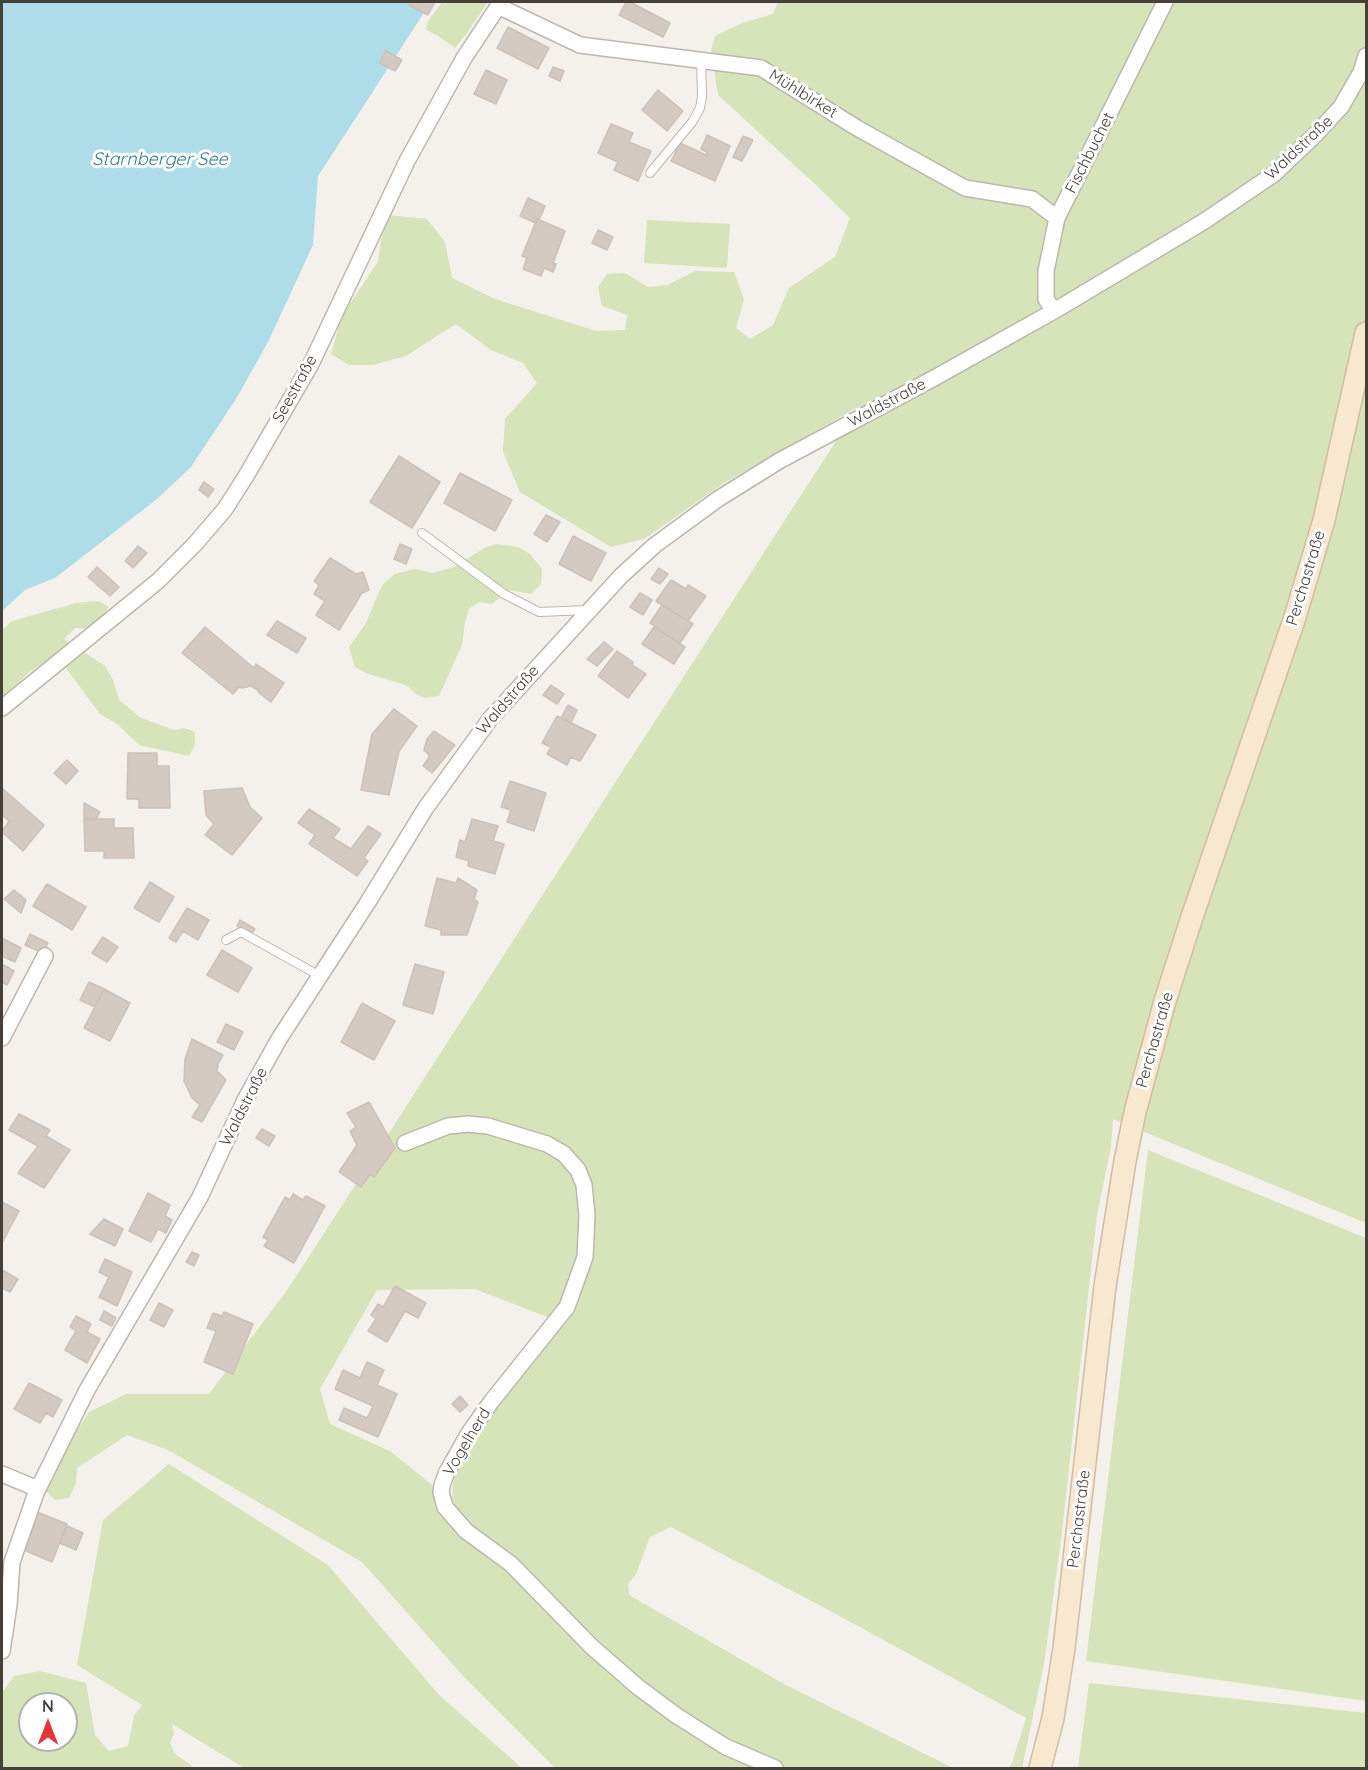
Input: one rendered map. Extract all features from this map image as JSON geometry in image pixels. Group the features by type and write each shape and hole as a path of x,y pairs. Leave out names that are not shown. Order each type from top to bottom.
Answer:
{"main road":[{"name":"Perchastraße","path":"1040,1768 1053,1719 1064,1648 1105,1286 1135,1112 1172,980 1295,617 1320,530 1366,333"}],"street":[{"name":"Fischbuchet","path":"1054,311 1046,299 1046,271 1057,218 1166,2"},
{"name":"Mühlbirket","path":"499,4 580,45 760,68 857,128 965,188 1032,199 1057,218"},
{"name":"Seestraße","path":"2,708 158,581 195,544 225,509 311,364 406,161 464,58 499,4"},
{"name":"Waldstraße","path":"2,1651 9,1605 7,1565 38,1489 87,1390 200,1197 245,1100 279,1039 455,766 490,719 621,576 656,545 718,499 779,461 1054,311 1203,222 1274,174 1316,135 1341,107 1361,72 1366,56"},
{"path":"2,1038 45,956"},
{"name":"Vogelherd","path":"405,1143 448,1126 468,1124 488,1126 547,1144 571,1160 584,1185 585,1257 567,1307 469,1433 442,1485 441,1492 445,1507 466,1531 511,1564 592,1647 638,1687 677,1716 726,1747 775,1768"},
{"path":"2,1474 38,1489"}],"lane":[{"path":"650,174 693,121 700,108 702,96 700,60"},
{"path":"422,532 504,594 539,612 588,610"},
{"path":"226,940 241,932 320,976"}],"green space":[{"path":"442,2 488,2 455,48 426,30 428,21"},
{"path":"778,2 1366,2 1366,1223 1113,1119 1111,1147 1097,1215 1061,1540 1044,1664 1022,1768 1008,1768 1012,1763 1026,1718 671,1527 650,1537 636,1574 628,1584 629,1595 784,1684 953,1768 555,1768 464,1677 362,1562 168,1450 127,1435 77,1468 76,1483 69,1498 55,1500 46,1491 63,1451 89,1412 126,1394 209,1394 288,1289 858,407 724,483 644,539 611,547 520,492 503,452 505,419 537,383 523,363 491,350 456,324 406,356 373,365 349,365 331,354 342,315 378,262 388,215 427,219 445,242 452,278 495,299 596,331 625,330 627,315 602,306 598,287 607,274 625,273 648,287 668,285 695,271 734,272 744,299 736,328 750,339 773,325 789,288 835,257 850,218 718,95 711,51 715,36 742,23 773,14","holes":["475,1289 563,1323 491,1411 459,1464 453,1484 452,1501 390,1451 330,1424 320,1389 377,1290"]},
{"path":"647,220 730,224 727,268 644,263"},
{"path":"496,544 518,547 530,554 542,569 541,584 531,594 510,590 492,604 479,602 469,609 462,645 439,696 425,698 406,685 368,674 355,667 349,647 366,623 382,585 395,574 415,569 433,573 454,567 486,547"},
{"path":"99,601 109,607 94,629 75,628 64,639 105,666 113,680 119,700 141,718 174,730 184,728 195,732 195,745 189,756 139,745 117,724 100,714 66,668 45,662 28,673 2,699 2,630 12,621 76,603"},
{"path":"1148,1150 1366,1238 1366,1701 1086,1661"},
{"path":"169,1464 328,1565 439,1695 522,1768 244,1768 172,1724 174,1734 170,1743 175,1754 192,1768 2,1768 2,1693 14,1676 40,1671 86,1683 95,1735 109,1751 128,1746 134,1716 142,1705 77,1665 103,1520"},
{"path":"1089,1683 1366,1713 1366,1768 1078,1768"}],"water":[{"name":"Starnberger See","path":"2,2 431,2 318,176 313,245 268,342 236,399 191,467 157,499 55,578 25,590 2,611"}],"building":[{"path":"411,2 435,2 428,15 409,5"},
{"path":"626,2 670,23 663,37 619,15"},
{"path":"508,27 549,48 538,69 497,48"},
{"path":"386,51 402,60 395,71 380,63"},
{"path":"553,67 564,71 560,81 549,76"},
{"path":"486,70 507,80 496,104 474,94"},
{"path":"658,90 683,111 667,131 642,110"},
{"path":"611,124 633,133 629,142 651,151 638,181 614,170 618,162 598,153"},
{"path":"707,135 730,146 715,181 671,161 680,143 706,155 707,152 701,149"},
{"path":"743,136 753,140 742,161 733,157"},
{"path":"528,198 545,206 536,223 520,216"},
{"path":"537,219 565,231 553,263 556,264 553,272 544,268 541,276 523,269 527,258 522,256"},
{"path":"598,230 613,237 607,250 592,243"},
{"path":"399,456 440,482 412,528 370,502"},
{"path":"460,473 512,500 495,531 444,503"},
{"path":"204,482 214,489 208,497 199,490"},
{"path":"546,515 560,522 547,542 534,534"},
{"path":"573,536 606,553 591,581 559,564"},
{"path":"400,544 412,549 406,564 394,559"},
{"path":"138,546 147,553 133,568 125,561"},
{"path":"330,558 356,574 363,572 369,590 362,593 339,630 316,615 325,601 314,594 319,585 314,581"},
{"path":"97,567 119,587 110,596 88,577"},
{"path":"659,568 668,574 660,584 651,579"},
{"path":"671,580 686,589 688,585 706,596 688,621 656,601"},
{"path":"640,593 652,600 643,615 630,607"},
{"path":"662,605 693,624 680,643 650,623"},
{"path":"277,621 306,638 297,653 267,635"},
{"path":"205,627 254,668 256,664 284,683 271,702 251,686 239,687 233,694 182,653"},
{"path":"654,627 685,647 674,664 642,644"},
{"path":"604,642 613,649 597,666 587,659"},
{"path":"617,651 646,674 628,698 598,676"},
{"path":"551,685 564,694 557,704 543,695"},
{"path":"568,705 577,710 571,723 561,718"},
{"path":"394,709 417,726 399,751 389,795 361,790 372,734"},
{"path":"557,716 596,735 580,761 571,757 567,765 547,754 551,747 542,743"},
{"path":"434,731 455,745 432,773 423,766 430,756 424,750 427,739"},
{"path":"128,753 157,753 157,766 169,766 170,808 139,808 139,799 127,799"},
{"path":"67,760 78,771 66,784 54,773"},
{"path":"510,781 546,793 534,831 507,822 511,810 501,807"},
{"path":"2,788 44,825 23,851 2,832 9,821 2,815"},
{"path":"242,788 250,807 262,818 232,855 205,835 214,824 206,815 204,791"},
{"path":"84,803 100,812 96,819 84,819"},
{"path":"309,809 340,829 333,838 351,849 368,826 381,834 364,858 368,861 357,876 309,844 315,835 298,823"},
{"path":"84,819 114,819 114,828 133,828 134,858 104,858 104,851 85,851"},
{"path":"472,819 498,826 493,841 504,844 495,874 468,866 469,861 456,857 460,840 465,842"},
{"path":"437,878 456,883 458,878 477,890 474,899 478,902 467,935 441,935 441,930 425,926"},
{"path":"150,882 174,897 159,922 134,908"},
{"path":"47,884 86,907 72,930 33,906"},
{"path":"14,890 26,900 21,913 4,899"},
{"path":"187,908 209,920 198,940 183,931 176,942 169,938"},
{"path":"240,920 255,929 251,934 237,926"},
{"path":"30,934 48,943 43,953 25,945"},
{"path":"103,937 118,947 107,962 92,953"},
{"path":"2,938 21,948 15,962 2,956"},
{"path":"222,950 252,968 238,992 207,975"},
{"path":"2,964 14,971 7,985 2,982"},
{"path":"415,964 444,972 433,1014 403,1005"},
{"path":"89,982 104,989 95,1007 80,1000"},
{"path":"104,989 130,1003 110,1041 84,1028"},
{"path":"362,1003 395,1021 374,1060 341,1042"},
{"path":"226,1024 243,1032 234,1050 217,1042"},
{"path":"192,1039 223,1055 217,1071 226,1080 202,1122 192,1117 200,1105 192,1098 184,1081 185,1059"},
{"path":"369,1102 395,1148 374,1177 370,1174 361,1187 339,1172 357,1145 350,1131 356,1127 347,1113"},
{"path":"19,1114 50,1130 46,1136 70,1150 44,1188 18,1173 38,1146 9,1130"},
{"path":"262,1129 275,1136 269,1146 256,1138"},
{"path":"148,1193 170,1205 165,1216 172,1220 166,1233 158,1229 151,1242 129,1231"},
{"path":"293,1194 303,1200 306,1196 325,1206 294,1263 264,1246 268,1240 263,1237 285,1197 290,1200"},
{"path":"2,1202 19,1211 2,1243"},
{"path":"104,1219 123,1229 115,1246 90,1234"},
{"path":"192,1252 199,1255 194,1266 186,1262"},
{"path":"105,1259 132,1272 117,1306 99,1297 109,1277 99,1272"},
{"path":"2,1270 18,1279 10,1292 2,1288"},
{"path":"395,1286 426,1303 418,1318 405,1311 387,1342 368,1331 376,1319 371,1315 378,1304 383,1307"},
{"path":"159,1303 173,1310 164,1327 150,1320"},
{"path":"104,1311 116,1318 112,1326 100,1320"},
{"path":"224,1312 253,1324 233,1374 204,1362 216,1331 207,1328 213,1313 222,1316"},
{"path":"76,1316 91,1324 87,1332 100,1339 87,1363 65,1350 76,1331 70,1327"},
{"path":"367,1362 384,1370 377,1385 397,1394 378,1437 339,1420 344,1408 367,1418 373,1406 335,1389 343,1370 360,1378"},
{"path":"29,1383 62,1400 53,1417 46,1413 40,1423 14,1409"},
{"path":"460,1396 468,1405 460,1412 452,1404"},
{"path":"37,1512 67,1524 52,1562 22,1549"},
{"path":"67,1526 83,1533 76,1550 60,1543"}]}
